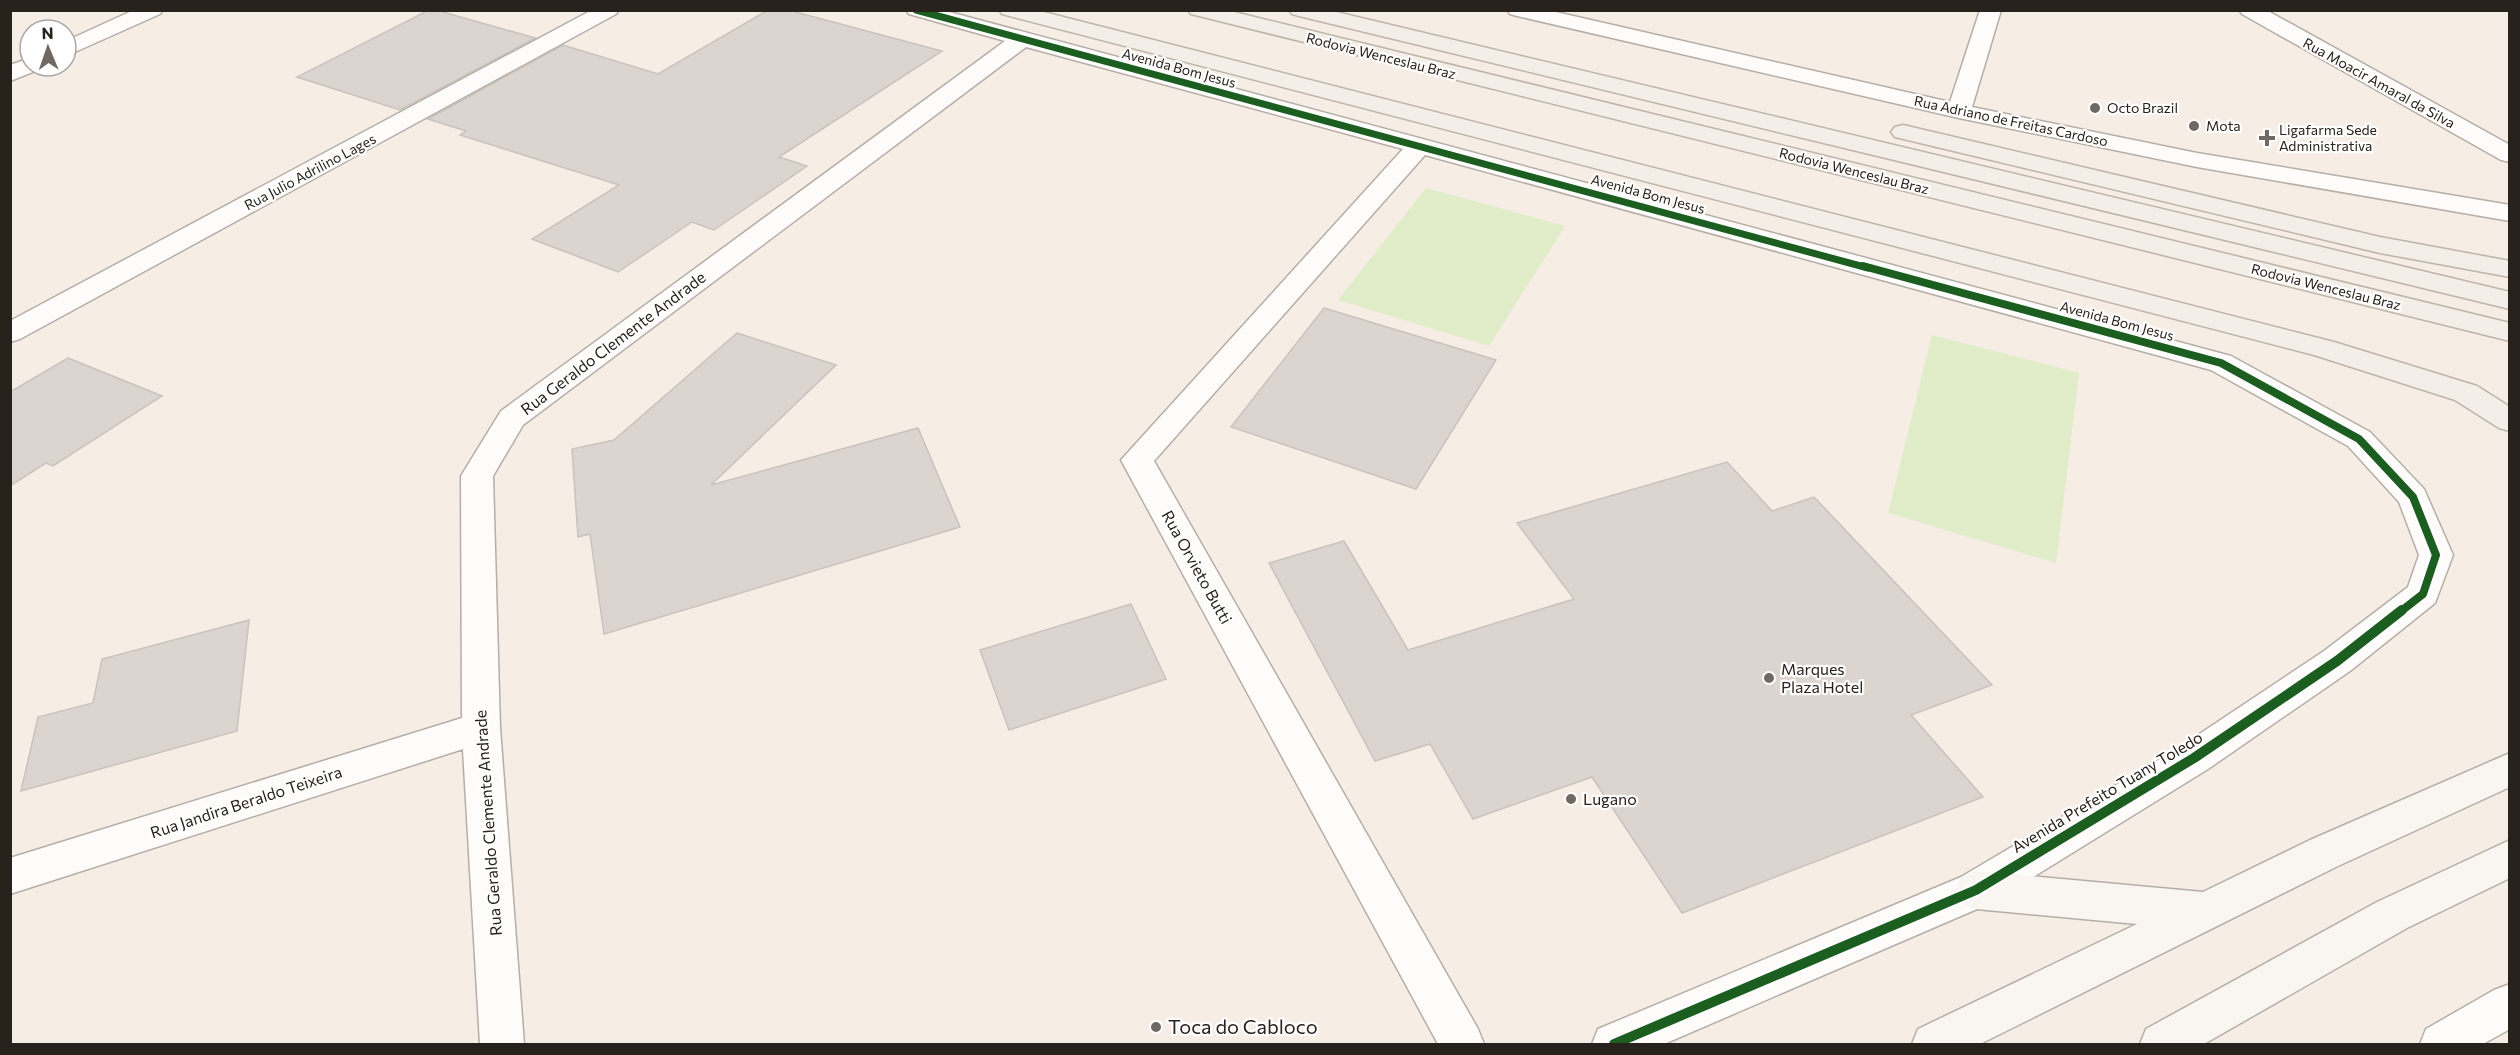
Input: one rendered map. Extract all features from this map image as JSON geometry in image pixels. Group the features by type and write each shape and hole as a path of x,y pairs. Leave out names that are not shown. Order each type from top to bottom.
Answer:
{"main road":[{"path":"1009,10 2324,348 2466,393 2510,421"},
{"name":"Rodovia Wenceslau Braz","path":"1198,10 2510,332"},
{"name":"Rodovia Wenceslau Braz","path":"1299,10 2510,301"},
{"path":"1394,10 1835,115"},
{"path":"1881,126 2380,245 2510,270"},
{"path":"1934,1044 2324,853 2510,769"},
{"path":"2162,1044 2214,1028 2392,915 2510,858"},
{"path":"1976,890 2205,910"}],"street":[{"path":"78,44 153,10"},
{"name":"Rua Julio Adrilino Lages","path":"10,333 609,10"},
{"name":"Avenida Bom Jesus","path":"916,10 2221,363 2359,439"},
{"name":"Rua Adriano de Freitas Cardoso","path":"1517,10 1959,111 2197,160 2510,213"},
{"path":"1606,31 1621,10"},
{"path":"1959,111 1991,10"},
{"name":"Rua Moacir Amaral da Silva","path":"2249,10 2510,154"},
{"name":"Rua Geraldo Clemente Andrade","path":"502,1044 481,728 477,476 512,418 1022,39"},
{"name":"Rua Orvieto Butti","path":"1420,146 1137,460 1462,1044"},
{"name":"Avenida Prefeito Tuany Toledo","path":"1614,1044 1976,890 2194,758 2337,661 2423,594 2436,555 2413,497 2359,439"},
{"name":"Rua Jandira Beraldo Teixeira","path":"10,876 481,728"},
{"path":"2442,1044 2510,1005"}],"green space":[{"path":"1426,188 1565,226 1489,346 1338,300"},
{"path":"1932,335 2079,373 2056,563 1888,513"}],"building":[{"path":"429,10 535,38 400,110 297,77"},
{"path":"768,10 788,10 942,51 779,157 807,166 714,230 692,222 618,272 532,239 619,185 460,135 466,131 428,119 563,45 658,74"},
{"path":"1324,308 1496,360 1416,489 1231,427"},
{"path":"737,333 836,365 711,485 918,428 960,527 604,634 590,534 578,537 572,449 614,440"},
{"path":"68,358 162,396 53,466 46,463 10,486 10,392"},
{"path":"1727,462 1772,511 1814,497 1992,685 1911,715 1983,797 1682,913 1592,777 1473,819 1430,744 1375,761 1269,563 1344,541 1408,650 1574,599 1517,523"},
{"path":"1131,604 1166,679 1009,730 980,650"},
{"path":"249,620 237,731 21,791 38,717 93,703 102,659"}],"cycle path":[{"path":"916,10 2221,363 2359,439 2413,497 2436,555 2423,594 2337,661 2194,758 1976,890 1614,1044"}],"place":[{"name":"Octo Brazil","path":"2095,108"},
{"name":"Mota","path":"2194,126"},
{"name":"Ligafarma Sede Administrativa","path":"2267,138"},
{"name":"Marques Plaza Hotel","path":"1769,678"},
{"name":"Lugano","path":"1571,799"},
{"name":"Toca do Cabloco","path":"1156,1027"}]}
